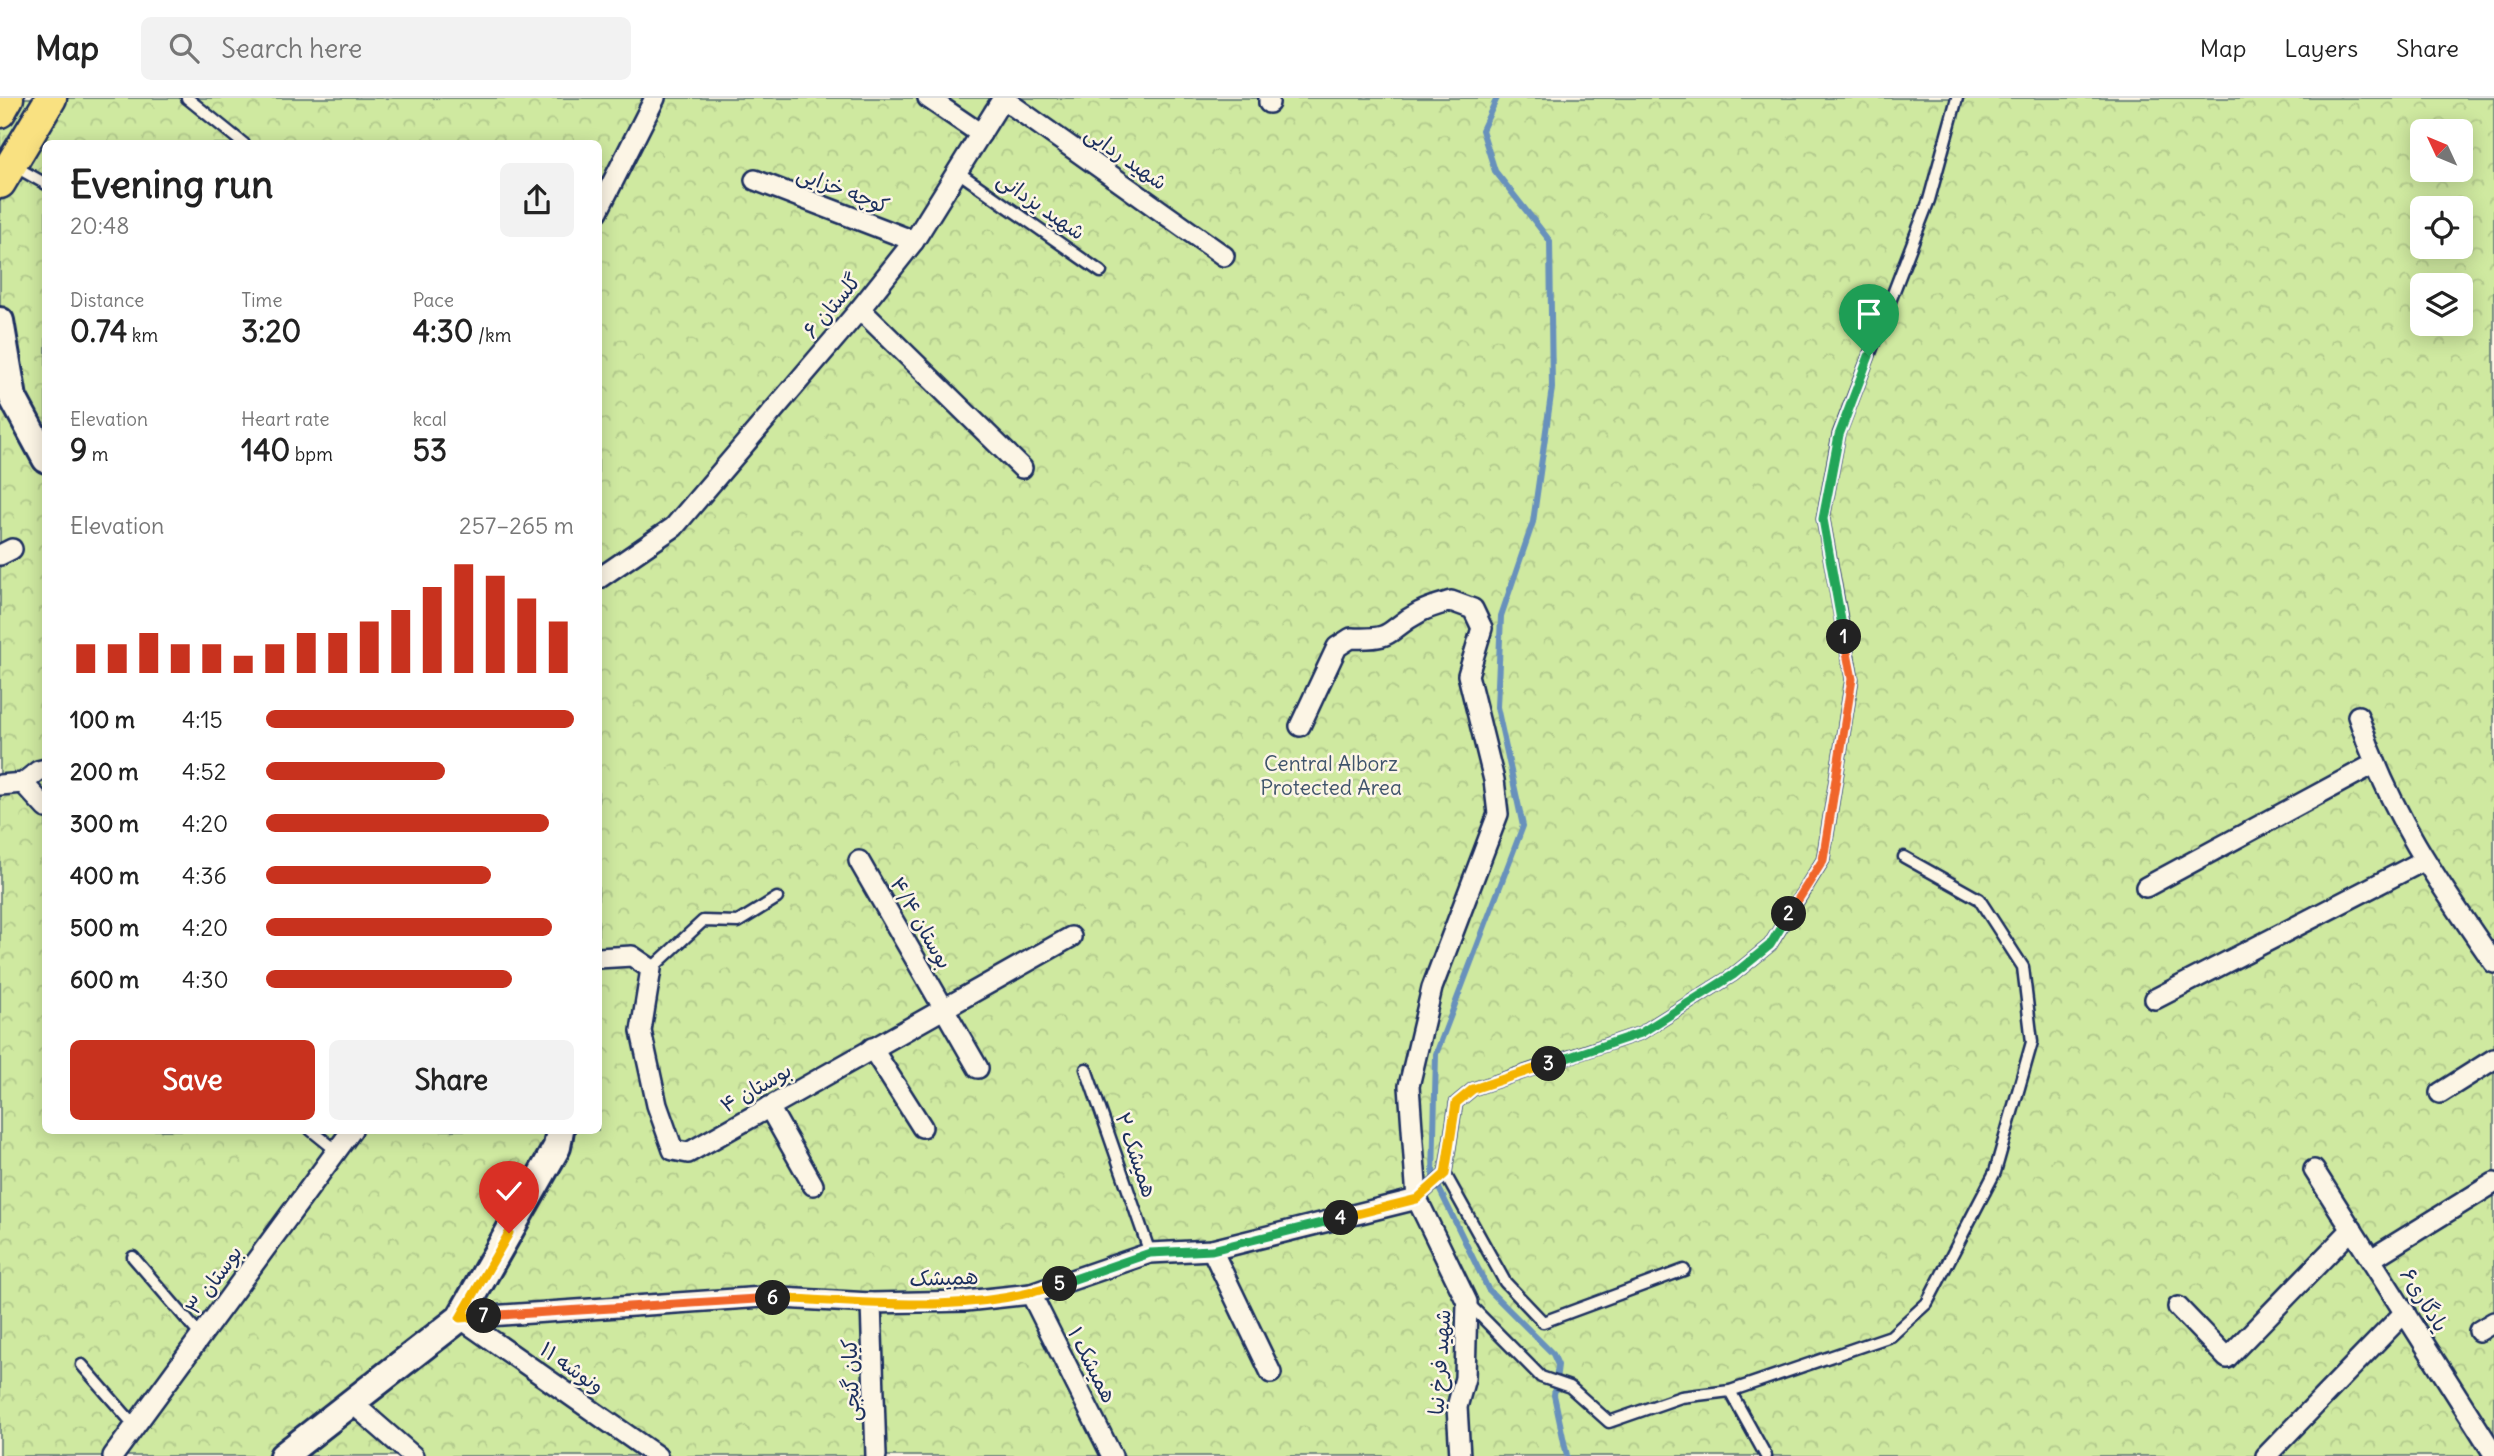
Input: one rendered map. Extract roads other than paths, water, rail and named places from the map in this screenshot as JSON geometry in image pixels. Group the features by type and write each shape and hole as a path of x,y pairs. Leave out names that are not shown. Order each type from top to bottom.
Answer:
{"main road":[{"path":"5,174 51,98"}],"street":[{"path":"602,203 655,98"},
{"path":"928,98 981,134"},
{"name":"گلستان ۶","path":"602,576 674,527 860,309 914,242 1002,98"},
{"name":"شهید ردایی","path":"1002,98 1224,256"},
{"name":"کوچه خزایی","path":"755,180 914,242"},
{"path":"860,309 1022,468"},
{"path":"0,321 13,398 42,452"},
{"path":"1300,726 1337,648 1351,638 1374,639 1392,634 1418,613 1451,601 1473,609 1482,628 1468,675 1494,780 1498,814 1432,988 1409,1086 1422,1195"},
{"path":"2358,716 2374,764 2423,861 2494,963"},
{"path":"2146,887 2374,764"},
{"path":"0,785 23,783 42,770"},
{"path":"23,783 42,804"},
{"name":"بوستان ۴/۴","path":"859,861 978,1068"},
{"path":"2155,999 2423,861"},
{"name":"بوستان ۴","path":"651,969 641,1031 657,1105 673,1150 688,1153 1072,937"},
{"path":"602,958 632,956 651,969"},
{"path":"872,1048 922,1127"},
{"path":"2440,1093 2494,1059"},
{"path":"769,1107 813,1185"},
{"name":"بوستان ۳","path":"113,1456 349,1134"},
{"path":"283,1456 460,1318 557,1147 559,1134"},
{"name":"یادگاری۶","path":"2314,1170 2494,1454"},
{"path":"2371,1259 2494,1183"},
{"name":"همیشک","path":"460,1318 763,1297 871,1303 966,1301 1031,1294 1150,1253 1212,1250 1422,1195"},
{"name":"شهید فرخ نیا","path":"1422,1195 1467,1302 1465,1378 1457,1407 1460,1456"},
{"path":"2178,1307 2227,1358 2352,1229"},
{"path":"1212,1250 1271,1373"},
{"name":"همیشک ۱","path":"1031,1294 1112,1456"},
{"name":"کیان گنجی","path":"871,1303 876,1456"},
{"path":"2266,1456 2405,1312"},
{"name":"ونوشه ۱۱","path":"460,1318 657,1456"},
{"path":"351,1402 413,1456"}],"lane":[{"path":"187,98 239,140"},
{"path":"1684,1270 1544,1322 1505,1282 1445,1174 1456,1103 1473,1089 1641,1033 1733,975 1770,945 1823,860 1852,679 1823,519 1839,435 1929,200 1957,98"},
{"name":"شهید یزدانی","path":"958,172 1101,272"},
{"path":"5,174 42,183"},
{"path":"1467,1302 1541,1377 1570,1387 1609,1422 1681,1397 1730,1391 1891,1336 1927,1303 1996,1172 2032,1042 2022,967 1979,900 1904,857"},
{"path":"651,969 703,921 738,922 777,898"},
{"name":"همیشک ۲","path":"1086,1069 1150,1253"},
{"path":"316,1134 337,1151"},
{"path":"1422,1195 1445,1174"},
{"path":"133,1257 201,1336"},
{"path":"82,1365 135,1426"},
{"path":"1730,1391 1766,1456"}],"waterway":[{"path":"1497,98 1482,130 1495,171 1550,241 1552,388 1533,522 1501,616 1497,707 1523,826 1436,1054 1433,1176 1488,1289 1553,1354 1558,1365 1554,1395 1567,1456"}],"park label":[{"name":"Central Alborz Protected Area","path":"1331,776"}]}
